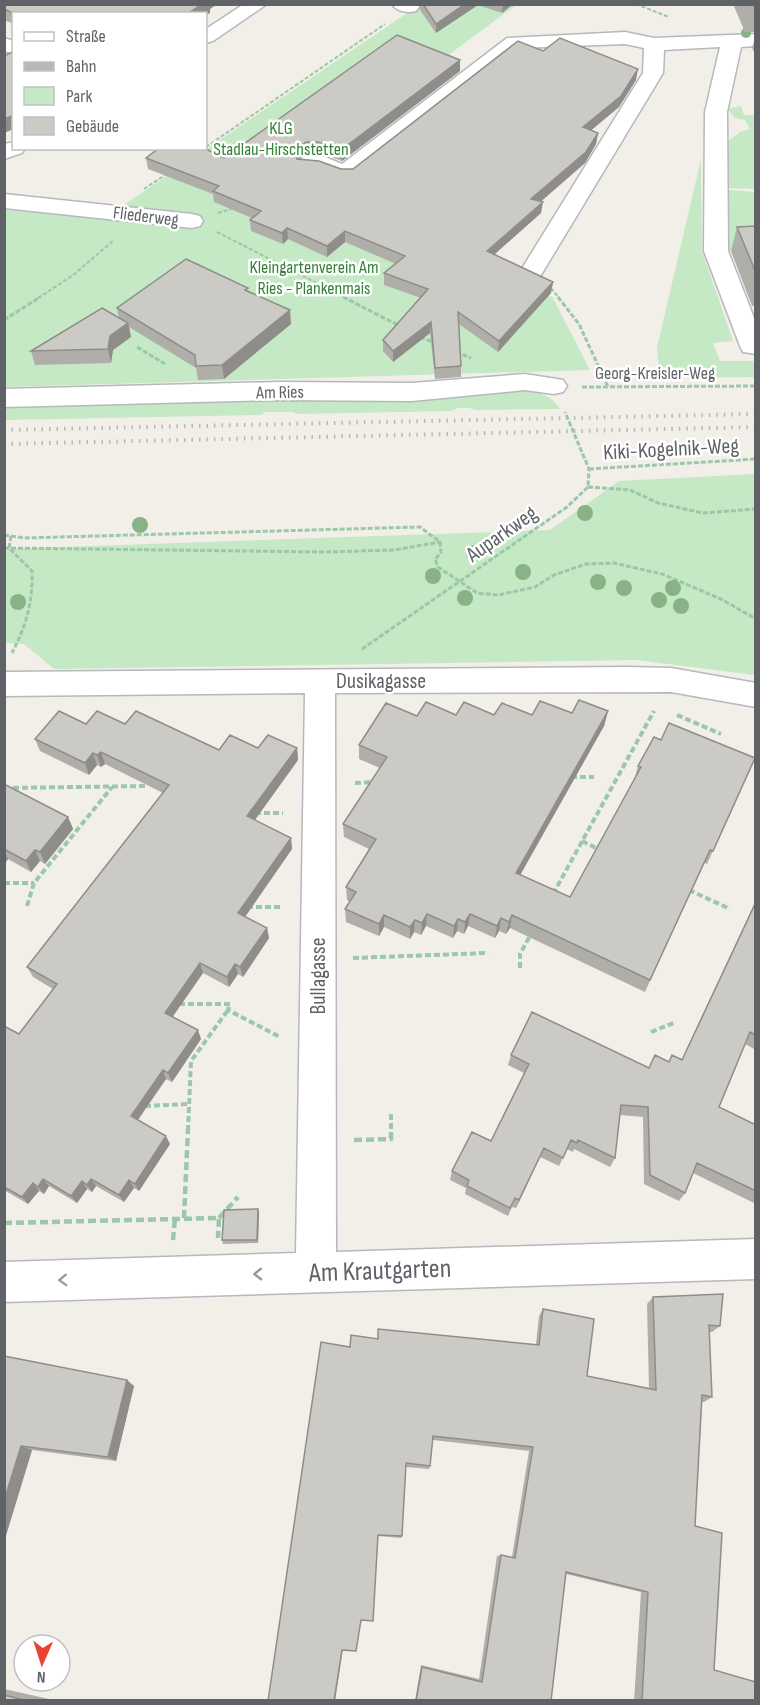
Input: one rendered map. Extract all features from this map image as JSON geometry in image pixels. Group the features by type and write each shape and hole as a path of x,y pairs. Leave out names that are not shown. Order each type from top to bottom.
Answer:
{"street":[{"path":"207,36 258,4"},
{"path":"308,164 313,160 345,172 514,42 625,38 654,44 756,40"},
{"path":"732,41 716,112 716,251 753,346 756,346"},
{"path":"533,270 653,73 654,44"},
{"name":"Fliederweg","path":"4,201 192,221"},
{"name":"Am Ries","path":"4,398 279,391 412,392 525,382 554,386"},
{"name":"Dusikagasse","path":"7,671 320,680 671,680 756,695"},
{"name":"Bullagasse","path":"316,1272 320,680"},
{"name":"Am Krautgarten","path":"4,1282 756,1259"}],"path":[{"path":"207,146 405,6"},
{"path":"4,320 72,276 123,232 111,212 175,168"},
{"name":"Fliederweg","path":"192,221 243,205"},
{"path":"213,230 401,327"},
{"path":"533,270 551,288 579,324 608,387"},
{"path":"412,333 443,347"},
{"path":"453,351 525,382"},
{"path":"554,386 589,469 588,488 630,490 658,503 703,513 756,510"},
{"name":"Georg-Kreisler-Weg","path":"554,386 756,386"},
{"name":"Kiki-Kogelnik-Weg","path":"589,469 756,459"},
{"name":"Auparkweg","path":"359,651 567,507 588,488"},
{"path":"4,535 24,538 420,526 440,542 441,553 435,559 438,567 477,593 498,595 535,587 554,575 586,564 614,563 662,574 721,599 756,619"},
{"path":"7,548 11,536"},
{"path":"7,548 326,552 394,550 440,542"},
{"path":"7,548 32,571 33,599 24,631 7,671"},
{"path":"552,896 657,706"},
{"path":"668,711 721,734"},
{"path":"570,777 594,777"},
{"path":"347,783 382,782"},
{"path":"4,788 145,786"},
{"path":"27,906 34,883 112,787"},
{"path":"246,813 291,812"},
{"path":"582,841 603,851"},
{"path":"4,883 34,883"},
{"path":"688,890 730,909"},
{"path":"244,907 289,907"},
{"path":"520,968 520,954 536,925"},
{"path":"349,958 488,953"},
{"path":"170,1004 230,1004 191,1061 184,1218"},
{"path":"228,1010 282,1038 291,1038"},
{"path":"651,1032 676,1022"},
{"path":"143,1106 189,1104"},
{"path":"348,1140 391,1139 391,1114"},
{"path":"218,1240 219,1218 238,1197"},
{"path":"4,1223 219,1218"}],"green space":[{"name":"Kleingartenverein Am Ries - Plankenmais","path":"419,5 516,5 301,164 480,246 553,298 590,370 5,387 4,210 106,217"},
{"path":"741,106 744,115 755,115 755,189 727,188 727,142 740,132 750,129 745,120 734,118 728,109"},
{"path":"701,159 702,251 733,341 713,343 720,361 755,361 755,377 660,378 657,348"},
{"path":"728,190 755,192 755,250 727,251"},
{"path":"534,392 545,396 560,409 476,410 463,407 451,411 297,414 265,412 262,415 5,420 4,403"},
{"path":"755,474 755,675 636,660 54,669 24,644 5,643 5,549 550,530 619,481"}],"building":[{"path":"4,4 202,4 190,12 12,13 4,9"},
{"path":"423,4 465,4 436,24"},
{"path":"397,35 460,60 341,150 318,142 306,142 295,151 297,159 319,161 341,169 353,169 518,41 543,51 560,38 638,69 621,96 583,127 598,133 586,152 531,199 543,202 487,251 553,282 499,341 458,312 461,366 435,368 431,322 393,351 383,340 428,289 384,273 405,256 345,231 327,246 287,228 282,233 250,220 261,211 213,191 219,186 146,158 156,150 207,150 224,158"},
{"path":"12,52 12,116 4,119 4,56"},
{"path":"756,226 756,273 737,227"},
{"path":"186,259 248,288 245,290 290,310 222,365 196,366 195,355 117,308"},
{"path":"102,308 128,323 110,336 108,349 31,351"},
{"path":"579,700 608,711 516,873 570,897 641,767 638,766 654,737 661,740 669,723 755,758 650,980 512,915 509,922 501,918 497,926 470,914 465,922 458,919 454,926 427,914 422,923 415,920 410,927 384,915 379,924 345,909 356,892 346,887 376,839 343,824 387,757 359,745 386,703 417,716 426,702 456,715 464,702 494,715 502,703 532,715 540,701 572,713"},
{"path":"59,711 86,724 97,711 125,724 136,711 219,750 230,735 258,748 268,735 297,748 247,816 291,838 238,913 267,928 240,967 235,964 227,977 200,963 165,1013 198,1030 168,1073 163,1070 131,1116 166,1136 135,1184 129,1180 119,1195 91,1179 87,1185 82,1181 71,1196 43,1179 38,1187 33,1183 22,1197 4,1187 4,1026 19,1034 57,984 27,967 169,785 101,752 97,755 93,753 85,763 35,739"},
{"path":"4,784 68,817 40,852 35,850 26,861 4,849"},
{"path":"756,902 756,1035 750,1032 719,1107 756,1125 756,1191 697,1163 685,1193 650,1175 648,1107 621,1105 615,1158 578,1140 577,1143 571,1140 563,1158 544,1148 519,1200 515,1198 510,1208 467,1186 469,1180 452,1171 472,1132 491,1141 529,1064 511,1055 532,1012 649,1068 655,1055 669,1062 672,1055 682,1060"},
{"path":"258,1209 257,1240 222,1240 224,1210"},
{"path":"723,1294 720,1326 709,1325 712,1397 702,1395 695,1526 722,1533 714,1670 756,1682 756,1701 642,1701 648,1592 566,1572 551,1701 416,1701 422,1667 482,1682 501,1555 515,1558 533,1447 433,1436 430,1466 406,1463 402,1536 378,1535 373,1621 361,1620 356,1651 342,1650 334,1701 268,1701 321,1342 350,1347 351,1335 378,1339 378,1329 539,1345 543,1309 594,1319 587,1376 656,1390 653,1297"},
{"path":"4,1356 127,1380 108,1457 21,1446 4,1501"},
{"path":"4,1695 28,1701 4,1701"}],"railway":[{"path":"4,430 756,414"},
{"path":"4,444 756,427"}],"park label":[{"name":"KLG Stadlau-Hirschstetten","path":"281,138"}]}
